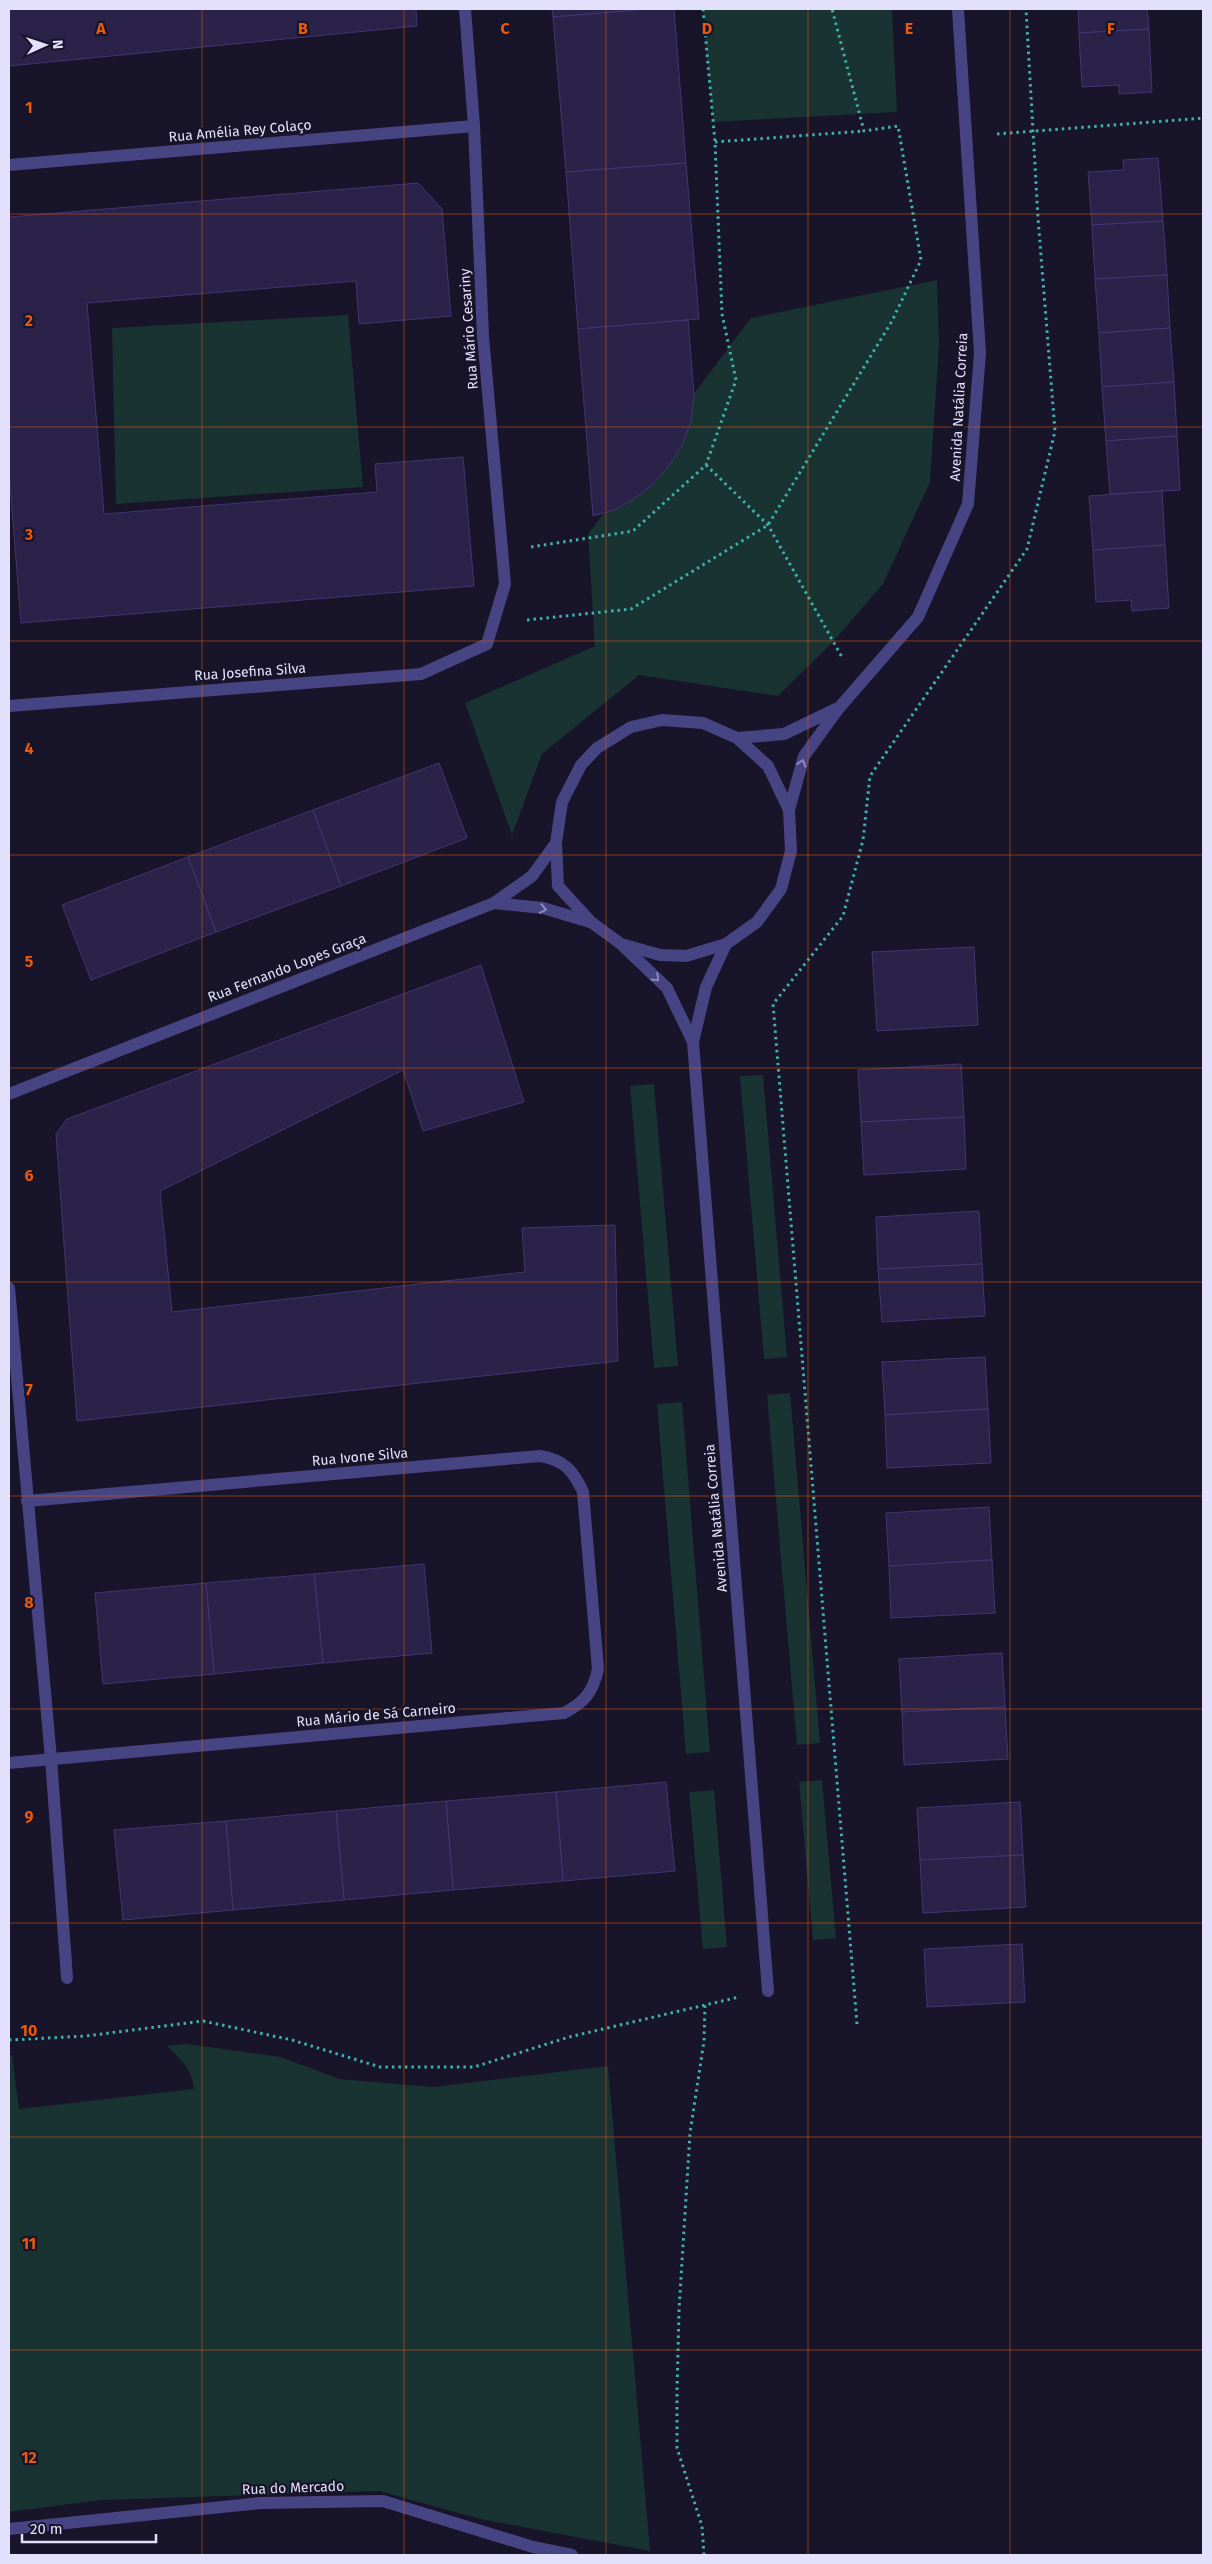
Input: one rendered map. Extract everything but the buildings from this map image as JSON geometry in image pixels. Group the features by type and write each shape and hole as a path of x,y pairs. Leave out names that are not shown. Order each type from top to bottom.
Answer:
{"street":[{"name":"Rua Mário Cesariny","path":"465,9 474,126 483,336 505,584 487,644"},
{"name":"Avenida Natália Correia","path":"789,810 804,756 838,708 918,617 968,504 980,353 958,9"},
{"name":"Rua Amélia Rey Colaço","path":"9,165 474,126"},
{"name":"Rua Josefina Silva","path":"9,706 421,674 487,644"},
{"name":"Avenida Natália Correia","path":"737,738 784,734 838,708"},
{"path":"662,720 703,723 737,738 768,766 789,810 791,851 781,889 757,922 726,944 686,956 660,955 621,944 591,922 558,886 556,842 562,802 581,765 597,748 631,727 662,720"},
{"name":"Rua Fernando Lopes Graça","path":"9,1094 494,903 532,876 556,842"},
{"path":"494,903 543,908 591,922"},
{"name":"Avenida Natália Correia","path":"621,944 667,988 693,1042"},
{"name":"Avenida Natália Correia","path":"726,944 706,987 693,1042 768,1991"},
{"path":"9,1288 51,1759 67,1978"},
{"name":"Rua Ivone Silva","path":"27,1501 540,1456 554,1458 566,1464 575,1474 582,1492 591,1588"},
{"name":"Rua Mário de Sá Carneiro","path":"9,1763 564,1713 577,1706 590,1694 596,1681 598,1669 591,1588"},
{"name":"Rua do Mercado","path":"9,2529 260,2502 383,2501 533,2547 572,2555"}],"path":[{"path":"502,552 633,530 706,465 736,380 722,314 715,142 703,9"},
{"path":"832,9 864,131"},
{"path":"858,2024 773,1004 844,916 863,840 870,776 1027,548 1055,430 1026,9"},
{"path":"966,137 1203,118"},
{"path":"494,623 631,609 768,525 892,321 921,260 898,126 864,131 715,142"},
{"path":"706,465 768,525 858,686"},
{"path":"9,2040 86,2036 204,2021 292,2040 380,2066 474,2068 569,2037 705,2004 768,1991"},
{"path":"704,2555 702,2526 678,2448 677,2391 679,2310 690,2133 704,2041 705,2004"}],"green space":[{"path":"703,9 892,9 897,112 713,122"},
{"path":"937,280 939,345 930,482 883,584 831,644 778,696 639,675 542,754 512,835 465,703 595,646 588,534 751,318"},
{"path":"348,315 363,487 116,504 112,328"},
{"path":"763,1075 787,1357 764,1359 740,1076"},
{"path":"654,1084 678,1366 654,1368 630,1086"},
{"path":"790,1393 820,1743 797,1745 767,1395"},
{"path":"682,1402 710,1752 686,1754 657,1404"},
{"path":"822,1780 836,1938 813,1940 799,1782"},
{"path":"714,1790 727,1947 703,1949 689,1792"},
{"path":"187,2044 281,2057 339,2079 434,2087 608,2066 650,2551 480,2519 379,2491 101,2500 9,2512 9,2055 12,2055 19,2109 194,2089 191,2076 185,2065 167,2046"}]}
